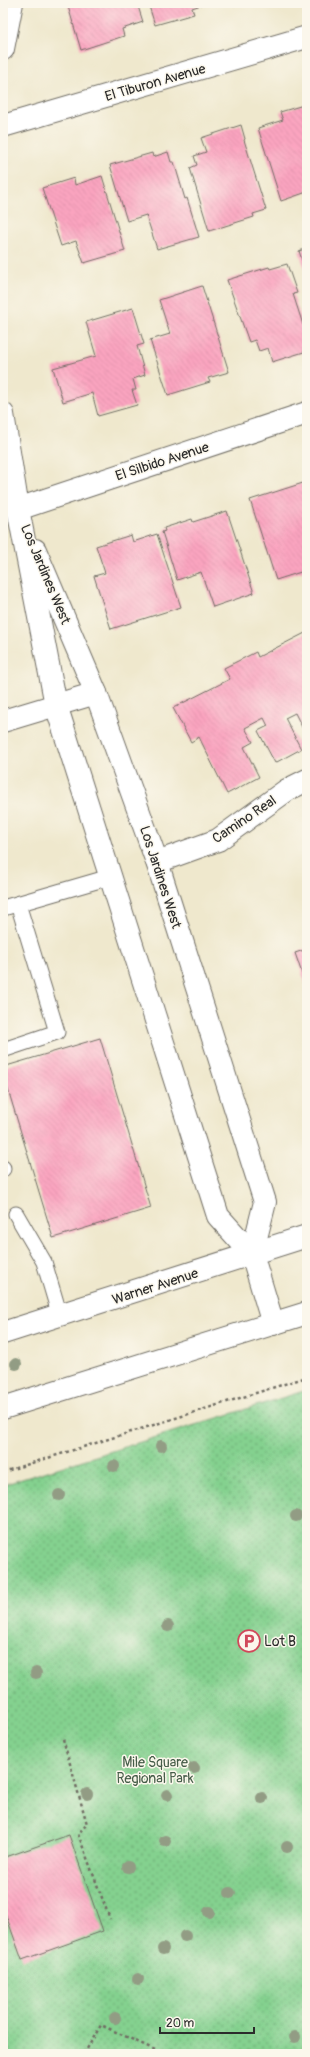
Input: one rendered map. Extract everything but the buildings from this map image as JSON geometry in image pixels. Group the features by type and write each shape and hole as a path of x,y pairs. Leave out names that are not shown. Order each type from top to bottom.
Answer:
{"street":[{"path":"3,49 12,3"},
{"name":"El Tiburon Avenue","path":"3,126 307,38"},
{"name":"El Silbido Avenue","path":"18,508 307,413"},
{"name":"Los Jardines West","path":"3,414 18,508 56,705 218,1216 252,1254 273,1324"},
{"name":"Los Jardines West","path":"18,508 96,693 156,862 265,1202 252,1254"},
{"path":"3,722 96,693"},
{"name":"Camino Real","path":"156,862 218,840 286,790 307,780"},
{"name":"Warner Avenue","path":"3,1333 307,1236"},
{"path":"3,1408 307,1313"}],"lane":[{"path":"3,908 110,877"},
{"path":"3,1050 57,1032 18,904"},
{"path":"16,1214 44,1262 60,1316"}],"path":[{"path":"3,1472 307,1377"},
{"path":"63,1739 87,1824 78,1834 110,1919"},
{"path":"84,2054 102,2026 164,2054"}],"green space":[{"name":"Mile Square Regional Park","path":"307,1390 307,2054 3,2054 3,1485"}],"place":[{"name":"Lot B","path":"249,1641"}]}
